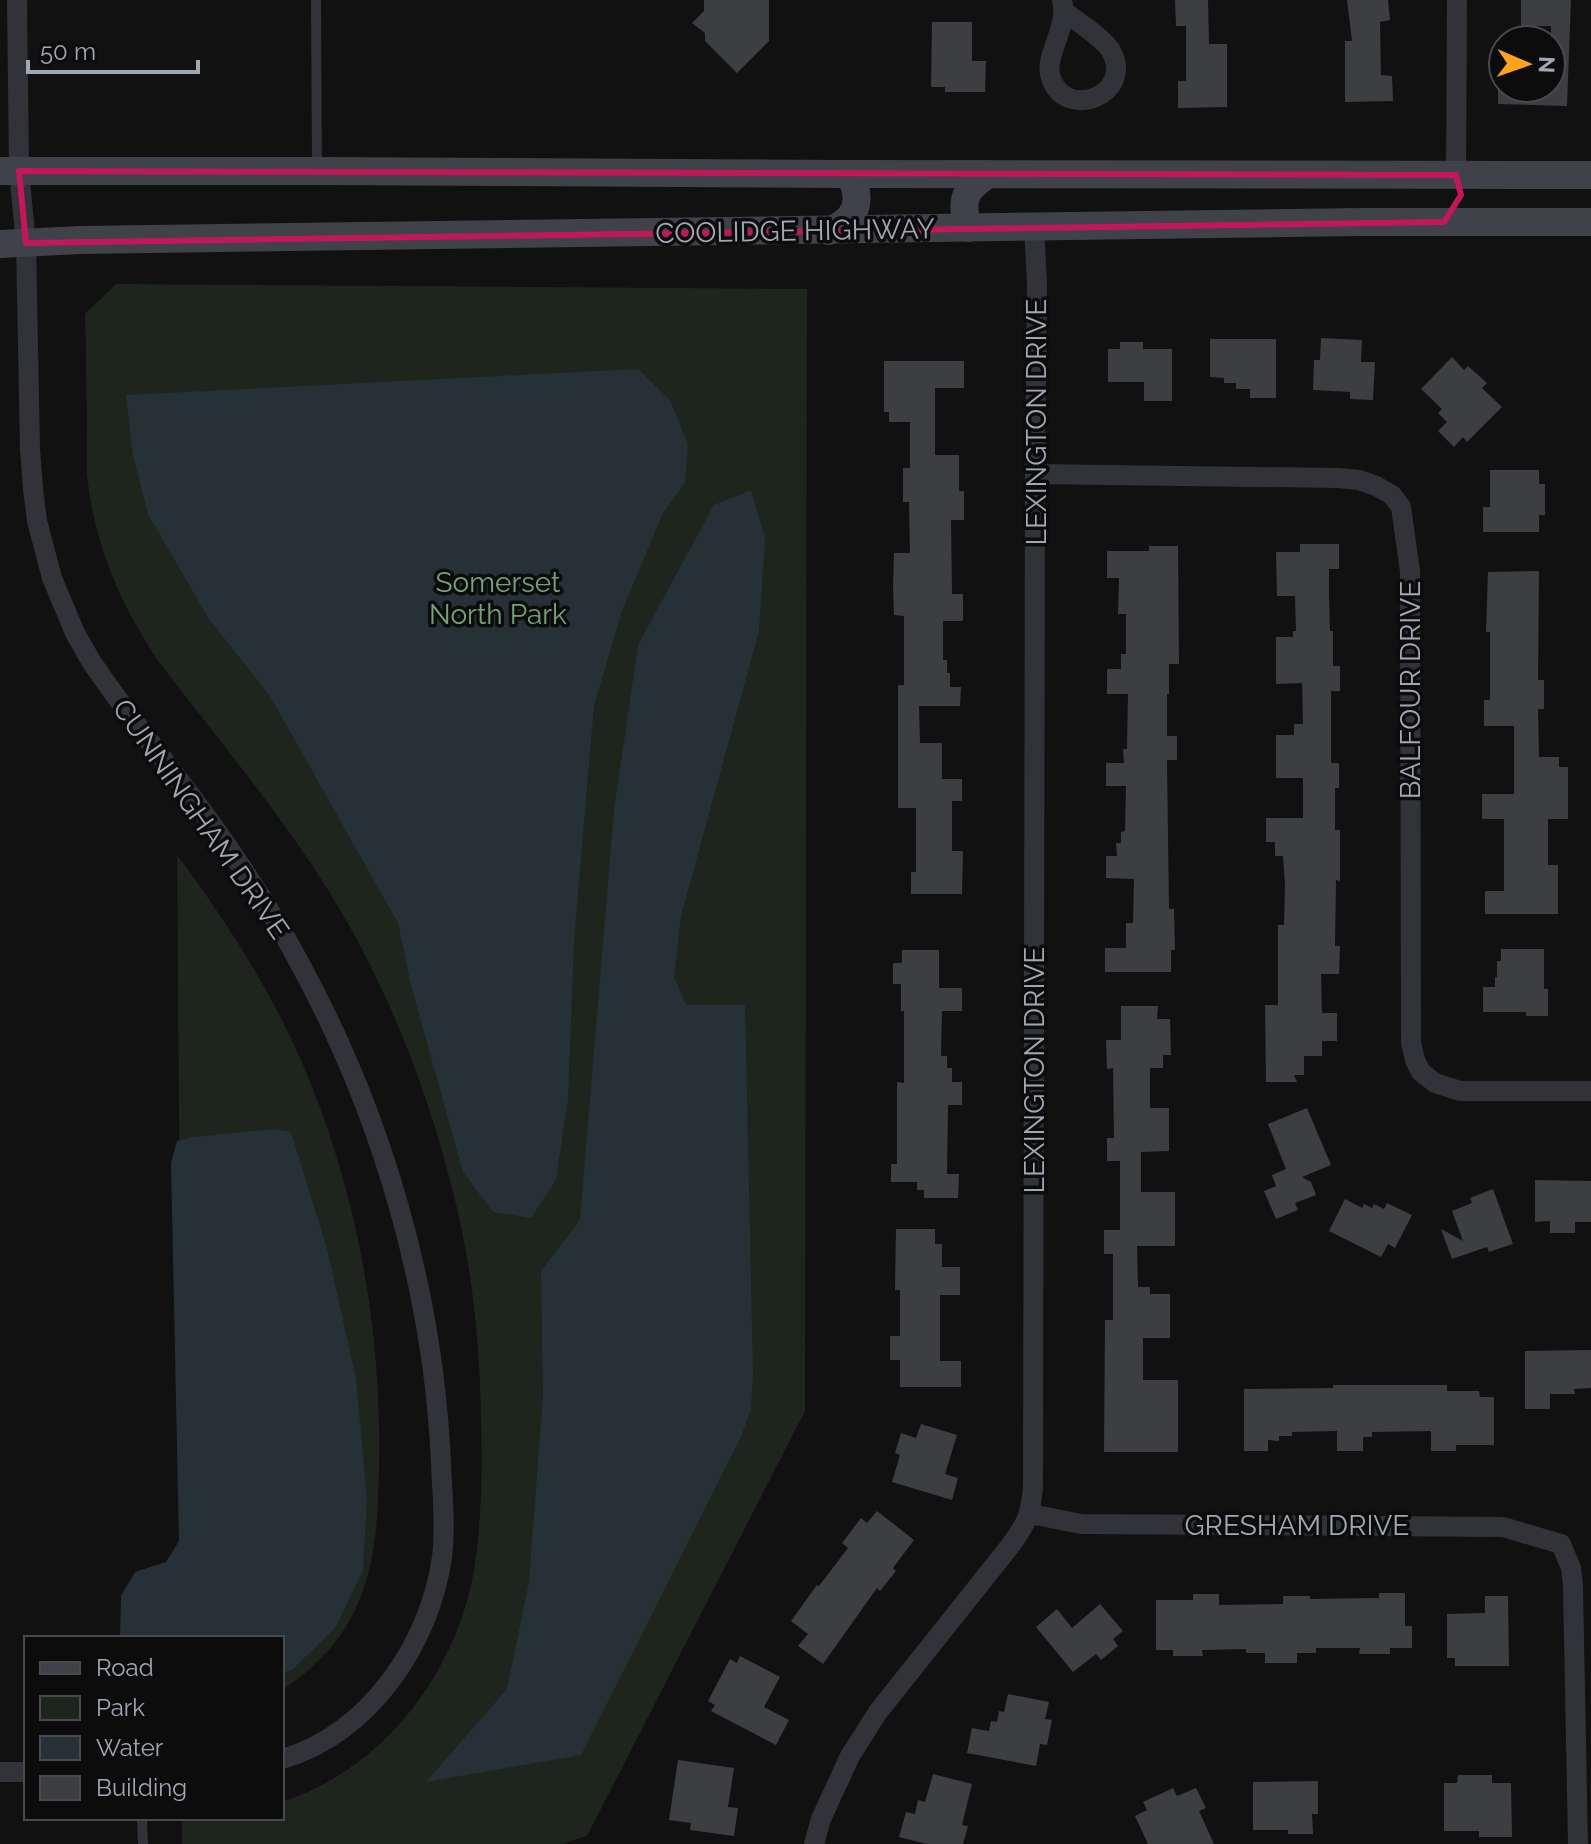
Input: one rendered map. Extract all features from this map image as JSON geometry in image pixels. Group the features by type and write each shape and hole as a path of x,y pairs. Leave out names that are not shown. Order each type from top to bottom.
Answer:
{"main road":[{"name":"COOLIDGE HIGHWAY","path":"10,171 1591,175"},
{"path":"829,231 849,220 855,211 857,193 850,174"},
{"path":"968,228 964,206 966,196 970,187 989,174"},
{"path":"1444,222 1459,205 1461,195 1456,175"},
{"name":"COOLIDGE HIGHWAY","path":"13,244 80,240 1591,222"}],"street":[{"name":"CUNNINGHAM DRIVE","path":"17,0 10,171 13,244 33,489 37,521 52,578 75,633 91,661 232,852 280,926 306,975 352,1074 387,1168 424,1317 439,1423 443,1505 442,1556 436,1588 409,1656 388,1686 344,1727 317,1744 285,1758"},
{"path":"1456,175 1457,0"},
{"name":"LEXINGTON DRIVE","path":"1031,1514 1037,283 1034,227"},
{"name":"BALFOUR DRIVE","path":"1035,474 1338,478 1359,480 1392,495 1401,507 1410,571 1411,1043 1415,1060 1421,1072 1435,1083 1460,1091 1591,1091"},
{"path":"814,1844 821,1819 850,1756 878,1712 1010,1546 1031,1514"},
{"name":"GRESHAM DRIVE","path":"1031,1514 1081,1524 1503,1527 1561,1544 1571,1568 1573,1586 1578,1844"},
{"path":"0,1772 24,1772"}],"lane":[{"path":"316,0 317,171"},
{"path":"142,1820 143,1844"}],"highlighted area":[{"path":"19,171 1456,175 1461,195 1444,222 26,243"}],"green space":[{"name":"Somerset North Park","path":"116,284 807,289 805,1411 587,1836 562,1844 182,1844 182,1821 284,1820 284,1801 319,1787 382,1742 409,1713 432,1680 451,1645 465,1608 479,1533 481,1457 477,1333 470,1276 453,1192 424,1093 385,996 354,934 311,863 159,662 132,618 111,572 96,525 87,474 85,314"},
{"path":"177,855 252,965 284,1023 328,1130 343,1177 364,1273 377,1370 379,1420 376,1525 371,1563 352,1616 330,1648 284,1689 284,1636 183,1636"}],"water":[{"path":"638,369 670,400 688,444 685,482 662,515 622,611 594,705 574,941 568,1099 556,1180 531,1218 493,1212 463,1172 411,985 398,923 270,696 209,619 148,514 133,456 126,395"},
{"path":"751,490 765,538 759,631 681,916 674,977 686,1005 745,1005 753,1373 751,1409 741,1437 581,1755 426,1782 507,1689 529,1582 543,1395 541,1271 580,1220 614,810 638,645 714,505"},
{"path":"274,1129 291,1132 327,1249 356,1379 367,1498 363,1570 335,1628 293,1669 284,1672 284,1636 120,1636 121,1596 135,1572 166,1562 179,1541 171,1163 177,1141"}],"building":[{"path":"704,0 769,0 769,41 737,73 705,41 705,33 692,23 704,11"},
{"path":"1175,0 1208,0 1209,44 1227,44 1227,107 1178,108 1178,81 1186,81 1186,26 1176,26"},
{"path":"1347,0 1388,0 1390,20 1380,22 1381,75 1392,76 1393,101 1345,102 1345,41 1352,41"},
{"path":"1521,0 1571,0 1567,106 1498,104 1567,104 1567,24 1521,24"},
{"path":"932,22 972,22 972,61 986,61 985,92 945,92 945,87 931,87"},
{"path":"1321,338 1362,340 1361,362 1375,362 1373,400 1350,399 1350,392 1313,390 1314,360 1320,360"},
{"path":"1210,339 1276,339 1276,398 1250,398 1250,389 1236,389 1236,383 1224,383 1224,378 1210,377"},
{"path":"1120,342 1143,342 1143,349 1172,349 1172,401 1144,401 1144,382 1108,382 1108,349 1120,349"},
{"path":"1452,357 1464,370 1468,366 1487,383 1482,388 1502,407 1467,442 1463,437 1454,447 1438,431 1447,422 1438,413 1442,409 1421,389"},
{"path":"884,361 964,361 964,388 935,388 935,455 959,455 959,491 964,491 964,520 951,520 952,594 963,594 963,621 943,621 943,660 947,660 950,687 961,687 960,706 919,706 920,743 942,743 942,779 962,779 962,801 952,801 952,851 963,851 962,894 911,894 911,872 916,872 916,808 898,808 898,685 904,685 904,616 894,615 894,553 910,553 909,502 903,502 903,468 910,468 910,422 889,422 889,412 884,412"},
{"path":"1490,470 1539,470 1539,484 1545,484 1545,515 1539,515 1539,532 1483,532 1483,507 1490,507"},
{"path":"1300,544 1339,544 1339,569 1329,569 1329,596 1333,666 1340,666 1340,691 1331,691 1331,763 1339,763 1339,788 1335,788 1335,830 1340,830 1340,881 1336,880 1335,946 1340,946 1339,974 1321,974 1322,1013 1337,1013 1337,1041 1322,1041 1322,1056 1304,1056 1304,1075 1294,1075 1297,1082 1266,1082 1265,1005 1278,1005 1278,925 1284,925 1285,885 1283,856 1275,856 1275,842 1266,842 1266,818 1303,818 1303,778 1276,778 1276,735 1294,735 1294,724 1303,724 1302,683 1276,684 1276,637 1293,637 1293,631 1296,631 1295,596 1277,596 1276,552 1300,552"},
{"path":"1149,546 1178,546 1179,664 1169,664 1167,694 1167,736 1177,736 1177,760 1167,760 1169,909 1174,909 1175,950 1171,950 1171,972 1105,972 1105,948 1126,948 1126,923 1133,923 1134,879 1106,878 1106,856 1117,856 1116,843 1121,843 1121,832 1125,831 1126,786 1106,786 1106,763 1124,763 1128,694 1107,694 1107,669 1121,669 1121,654 1126,654 1126,614 1118,614 1119,578 1107,578 1107,551 1149,551"},
{"path":"1539,571 1538,680 1544,680 1544,709 1538,709 1539,757 1559,757 1559,767 1568,767 1568,819 1548,819 1548,865 1558,865 1558,914 1485,914 1485,891 1504,891 1504,819 1482,819 1482,794 1514,794 1514,726 1484,726 1484,700 1490,700 1490,632 1486,632 1488,572"},
{"path":"1501,949 1544,949 1548,1016 1526,1016 1526,1012 1483,1012 1483,987 1495,987"},
{"path":"902,950 939,950 939,988 962,988 962,1011 942,1011 941,1056 947,1056 947,1068 952,1068 952,1082 962,1082 962,1105 948,1105 947,1174 959,1174 958,1198 924,1198 924,1190 917,1190 917,1182 891,1182 891,1164 897,1164 897,1082 904,1083 904,1011 901,1011 901,984 893,984 893,963 902,963"},
{"path":"1121,1006 1158,1006 1157,1019 1170,1019 1171,1055 1163,1055 1163,1068 1150,1068 1150,1108 1169,1108 1169,1151 1141,1152 1141,1192 1175,1192 1175,1246 1137,1246 1138,1287 1150,1287 1150,1294 1170,1294 1170,1338 1143,1338 1143,1380 1178,1380 1178,1452 1104,1452 1105,1320 1113,1320 1113,1254 1104,1254 1104,1230 1120,1230 1120,1161 1107,1161 1107,1138 1114,1138 1113,1068 1107,1069 1106,1040 1121,1040"},
{"path":"1307,1108 1331,1165 1302,1177 1311,1182 1316,1195 1295,1203 1298,1210 1276,1219 1264,1191 1276,1186 1272,1175 1286,1169 1268,1124"},
{"path":"1535,1180 1591,1181 1591,1222 1575,1222 1575,1233 1550,1233 1550,1221 1535,1222"},
{"path":"1493,1189 1513,1244 1489,1252 1487,1247 1452,1259 1441,1229 1463,1241 1452,1211 1472,1203 1470,1198"},
{"path":"1345,1199 1362,1208 1364,1204 1372,1208 1374,1204 1384,1209 1387,1203 1412,1215 1395,1248 1388,1244 1381,1257 1329,1231"},
{"path":"896,1229 935,1229 935,1244 942,1244 942,1267 960,1267 960,1295 940,1295 940,1361 961,1361 961,1387 900,1387 900,1360 890,1360 890,1336 900,1336 900,1290 895,1290"},
{"path":"1591,1350 1591,1388 1574,1389 1575,1394 1550,1394 1550,1409 1525,1409 1525,1351"},
{"path":"1333,1385 1447,1385 1447,1391 1479,1391 1480,1397 1494,1397 1494,1445 1456,1445 1456,1451 1431,1451 1431,1431 1372,1432 1372,1437 1363,1437 1363,1451 1337,1451 1337,1431 1292,1432 1292,1436 1279,1436 1279,1441 1268,1440 1268,1451 1244,1451 1244,1389 1333,1388"},
{"path":"921,1424 957,1435 945,1474 958,1478 952,1500 892,1482 900,1455 895,1453 901,1433 916,1438"},
{"path":"877,1511 914,1540 893,1568 896,1571 880,1591 877,1588 823,1664 798,1646 808,1634 791,1621 848,1548 842,1543 861,1518 867,1523"},
{"path":"1379,1593 1405,1593 1405,1626 1412,1626 1412,1648 1390,1648 1390,1654 1359,1654 1360,1648 1316,1648 1316,1653 1297,1653 1297,1663 1265,1663 1265,1653 1246,1653 1246,1649 1202,1650 1203,1656 1173,1656 1173,1650 1156,1650 1156,1600 1193,1600 1193,1594 1219,1594 1219,1605 1283,1604 1283,1596 1310,1596 1310,1599 1379,1598"},
{"path":"1485,1596 1508,1596 1509,1666 1455,1666 1455,1658 1447,1658 1447,1614 1485,1613"},
{"path":"1100,1604 1123,1631 1113,1639 1118,1646 1101,1660 1096,1654 1073,1672 1036,1627 1057,1609 1072,1628"},
{"path":"740,1656 780,1677 764,1707 789,1720 776,1745 711,1711 715,1705 708,1701 730,1659 737,1663"},
{"path":"1008,1694 1049,1702 1045,1719 1052,1720 1047,1745 1040,1744 1036,1766 967,1753 972,1728 989,1731 991,1721 997,1722 999,1711 1004,1712"},
{"path":"678,1760 734,1768 728,1807 738,1808 734,1836 690,1830 691,1823 669,1820"},
{"path":"933,1774 972,1784 962,1825 968,1826 963,1844 927,1844 899,1837 906,1812 915,1814 918,1800 925,1802"},
{"path":"1458,1775 1492,1775 1492,1783 1511,1783 1512,1837 1479,1837 1479,1831 1444,1831 1444,1783 1457,1783"},
{"path":"1318,1781 1318,1814 1312,1814 1313,1834 1253,1830 1253,1782"},
{"path":"1173,1788 1177,1796 1196,1788 1206,1808 1199,1811 1214,1844 1148,1844 1135,1816 1147,1810 1143,1802"}]}
